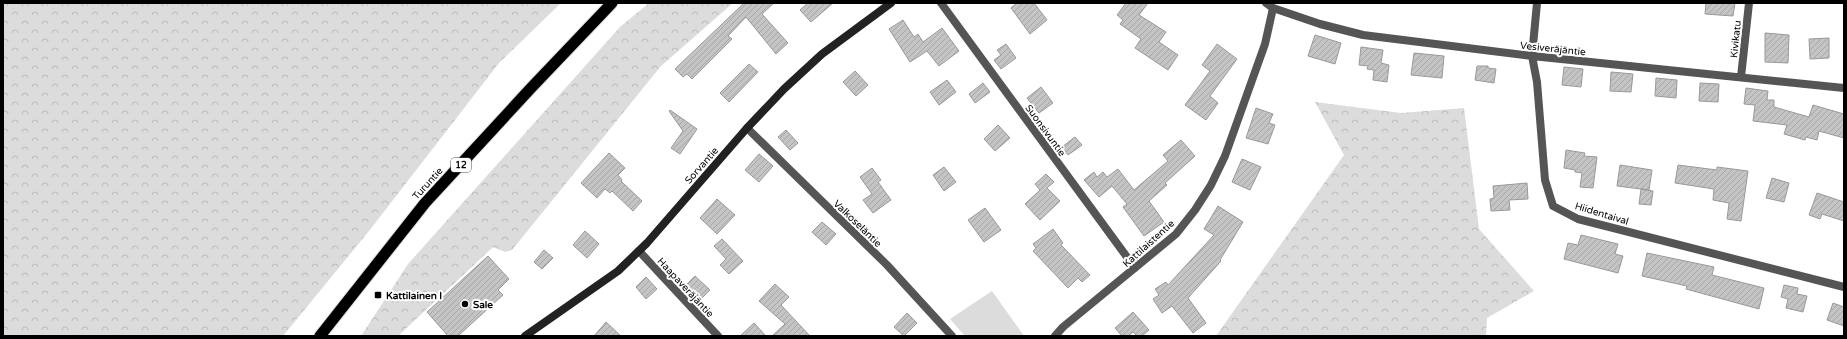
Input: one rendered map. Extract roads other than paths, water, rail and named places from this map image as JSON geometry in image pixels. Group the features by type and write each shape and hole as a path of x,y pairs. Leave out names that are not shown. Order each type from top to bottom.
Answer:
{"highway":[{"name":"Turuntie","path":"320,336 425,203 612,3"}],"main road":[{"name":"Sorvantie","path":"525,336 618,271 639,251 747,128 784,89 822,54 891,3"}],"street":[{"name":"Suonsivuntie","path":"941,3 1135,268"},
{"name":"Hiidentaival","path":"1537,3 1532,56 1537,82 1545,180 1553,206 1578,218 1844,287"},
{"name":"Kivikatu","path":"1741,77 1749,3"},
{"name":"Kattilaistentie","path":"1055,336 1063,327 1176,234 1196,210 1211,185 1225,156 1264,44 1270,5"},
{"name":"Vesiveräjäntie","path":"1270,5 1320,24 1363,35 1532,56 1844,88"},
{"name":"Valkoseläntie","path":"747,128 887,265 952,336"},
{"name":"Haapaveräjäntie","path":"639,251 718,336"}],"place":[{"name":"Kattilainen I","path":"378,295"},
{"name":"Sale","path":"465,304"}]}
